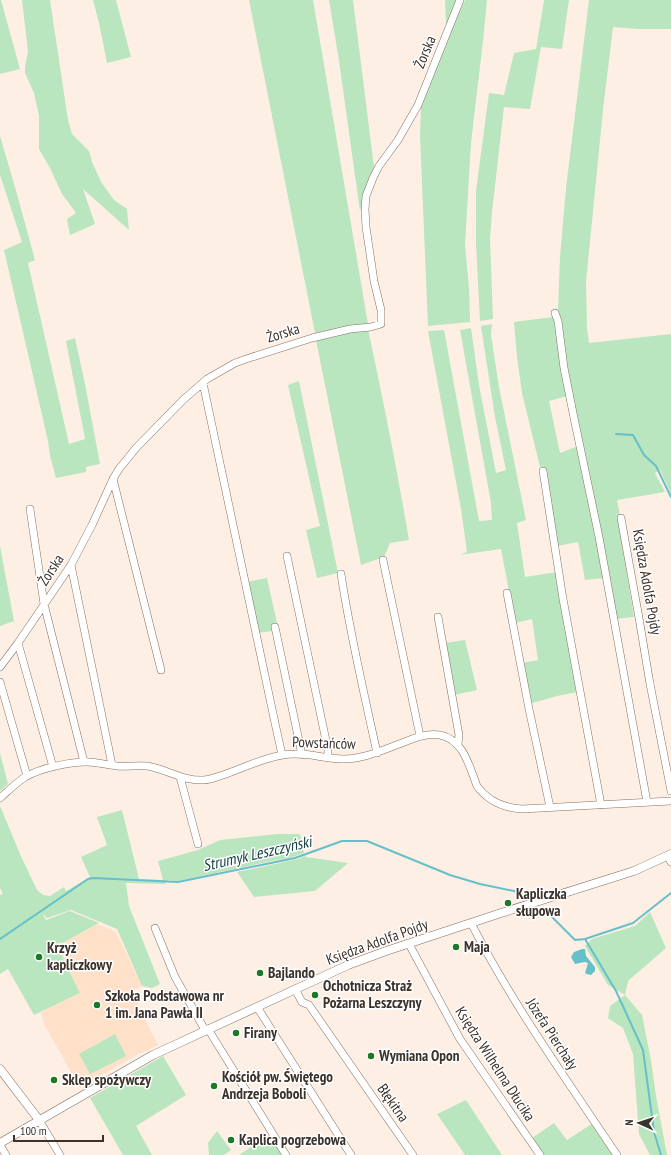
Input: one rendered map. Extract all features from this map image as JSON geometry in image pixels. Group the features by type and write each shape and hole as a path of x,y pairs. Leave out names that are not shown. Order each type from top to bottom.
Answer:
{"street":[{"name":"Żorska","path":"0,667 71,565 119,469 136,448 183,400 203,383 235,363 293,343 350,329 371,327 381,324 381,310 374,281 366,227 366,196 379,166 398,140 418,104 460,0"},
{"path":"554,313 558,321 563,362 599,537 647,802"},
{"path":"203,383 282,755"},
{"path":"543,471 563,599 601,805"},
{"path":"113,479 161,670"},
{"path":"30,510 44,604 84,762"},
{"name":"Księdza Adolfa Pojdy","path":"621,518 640,618 650,684 671,791"},
{"path":"287,556 328,750 328,758"},
{"path":"383,560 420,736"},
{"path":"71,565 112,766"},
{"path":"340,574 344,601 377,753"},
{"path":"507,593 550,808"},
{"path":"438,617 459,735 458,744 463,750 477,786 485,795 503,806 514,808 550,808 671,801"},
{"path":"275,627 302,755"},
{"path":"18,643 53,767"},
{"path":"0,682 27,776"},
{"name":"Powstańców","path":"0,798 27,776 53,767 72,763 84,762 112,766 147,766 180,777 197,780 210,779 268,758 282,755 351,759 377,753 420,736 430,734 441,735 458,744"},
{"path":"180,777 198,844"},
{"name":"Księdza Adolfa Pojdy","path":"0,1144 143,1060 355,962 670,858"},
{"name":"Józefa Pierchały","path":"471,923 488,956 543,1046 617,1155"},
{"path":"155,928 175,977 286,1155"},
{"name":"Księdza Wilhelma Dłucika","path":"409,944 460,1039 540,1155"},
{"name":"Błękitna","path":"295,989 302,1002 309,1005 413,1155"},
{"path":"257,1007 351,1155"},
{"path":"0,1069 39,1120 60,1155"},
{"path":"0,1144 6,1155"}],"shaded area":[{"name":"Szkoła Podstawowa nr 1 im. Jana Pawła II","path":"98,924 116,932 142,986 131,991 158,1045 136,1055 80,1088 44,1024 41,1012 80,993 57,946"}],"green space":[{"path":"0,0 20,69 0,74"},
{"path":"22,0 50,0 68,120 72,134 89,151 101,182 114,200 127,209 129,230 83,189 95,224 70,235 67,219 76,213 62,194 39,149 39,116 34,93 25,73 28,51"},
{"path":"93,0 116,0 131,57 107,63"},
{"path":"249,0 313,0 368,324 315,333"},
{"path":"329,0 353,0 374,167 360,211 339,61"},
{"path":"445,0 457,0 446,25"},
{"path":"465,0 487,0 471,143 465,245 469,288 470,322 428,326 420,136 421,107"},
{"path":"544,0 569,0 562,49 541,47 530,109 504,107 490,239 493,319 480,321 476,243 476,191 489,93 504,95 514,53 536,49"},
{"path":"589,0 671,0 671,29 636,29 613,27 603,110 586,282 587,328 589,343 671,334 671,494 660,470 655,473 665,492 617,500 620,515 617,515 634,617 616,619 571,394 560,316 558,311 560,257 566,188"},
{"path":"0,136 35,260 28,263 69,444 85,439 66,341 75,338 100,464 86,467 86,472 56,478 50,456 48,441 4,250 22,242 0,175"},
{"path":"553,317 555,320 567,396 549,401 560,453 578,446 605,578 585,580 578,542 557,546 546,469 540,467 522,393 514,322"},
{"path":"492,324 491,335 499,387 526,520 517,523 525,577 557,572 578,692 529,704 522,663 538,660 532,619 515,623 501,549 459,555 467,552 461,509 428,331 444,330 479,521 492,520 491,503 460,330 471,328 479,385 496,473 506,470 495,417 481,326"},
{"path":"368,329 390,434 409,540 390,543 384,557 361,565 316,340"},
{"path":"299,381 338,573 317,578 306,530 320,526 288,385"},
{"path":"0,546 14,621 0,626"},
{"path":"267,578 277,623 272,625 273,631 257,633 246,582"},
{"path":"465,640 477,690 454,695 444,643"},
{"path":"0,753 8,784 0,791"},
{"path":"0,806 37,890 43,895 50,896 64,887 66,891 90,877 81,857 107,845 97,817 122,810 139,879 163,880 158,861 198,850 220,840 277,834 300,834 304,853 289,858 178,881 168,880 165,884 126,883 129,906 160,984 152,988 142,986 117,929 71,910 47,918 42,913 46,920 70,911 99,923 57,946 80,993 34,1015 8,969 0,974 0,895 3,894 0,888"},
{"path":"305,856 348,863 315,891 254,897 237,872 298,859"},
{"path":"650,912 666,948 628,981 625,995 608,985 585,946 592,939 635,926"},
{"path":"625,995 642,1015 667,1155 650,1155 639,1134 633,1054 623,1028 608,1018 610,1006"},
{"path":"115,1034 126,1056 90,1074 79,1054"},
{"path":"163,1056 186,1095 136,1126 152,1155 123,1155 90,1098"},
{"path":"466,1100 502,1155 465,1155 437,1114"},
{"path":"554,1123 567,1140 593,1123 614,1155 543,1155 532,1138"},
{"path":"217,1131 231,1150 224,1155 209,1155 208,1143"},
{"path":"271,1134 284,1155 239,1155"}],"water":[{"path":"585,949 586,956 595,967 595,971 591,975 585,973 588,963 585,962 575,964 571,957 574,952"}],"waterway":[{"path":"616,434 633,435 644,455 656,466 671,497"},
{"name":"Strumyk Leszczyński","path":"0,939 88,879 178,882 295,858 342,841 367,841 450,875 480,884 514,891 527,897"},
{"path":"531,909 536,915 547,912 575,940 585,939 633,923 671,893"},
{"path":"585,939 616,991 643,1050 654,1132 661,1155"}],"place":[{"name":"Kapliczka słupowa","path":"508,903"},
{"name":"Maja","path":"456,947"},
{"name":"Krzyż kapliczkowy","path":"39,957"},
{"name":"Bajlando","path":"260,973"},
{"name":"Ochotnicza Straż Pożarna Leszczyny","path":"315,995"},
{"name":"Szkoła Podstawowa nr 1 im. Jana Pawła II","path":"97,1005"},
{"name":"Firany","path":"236,1033"},
{"name":"Wymiana Opon","path":"371,1056"},
{"name":"Sklep spożywczy","path":"54,1080"},
{"name":"Kościół pw. Świętego Andrzeja Boboli","path":"214,1086"},
{"name":"Kaplica pogrzebowa","path":"231,1140"}]}
